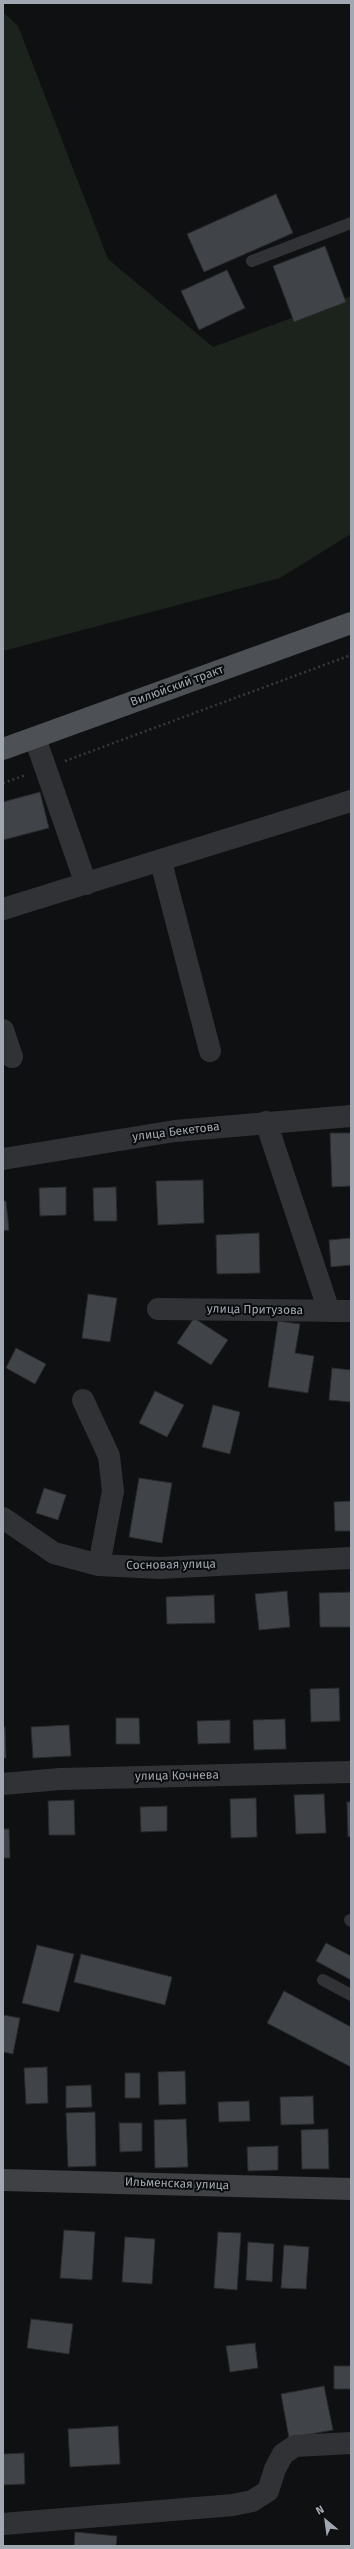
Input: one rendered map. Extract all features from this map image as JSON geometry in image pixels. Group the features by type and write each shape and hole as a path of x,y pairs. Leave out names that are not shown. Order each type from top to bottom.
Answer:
{"main road":[{"name":"Вилюйский тракт","path":"3,749 351,623"},
{"name":"Ильменская улица","path":"3,2180 351,2189"}],"street":[{"path":"35,738 86,884"},
{"path":"3,910 351,802"},
{"path":"161,862 210,1051"},
{"path":"3,1030 12,1056"},
{"name":"улица Бекетова","path":"3,1159 175,1131 266,1122 351,1116"},
{"path":"266,1122 329,1311"},
{"name":"улица Притузова","path":"158,1309 351,1311"},
{"path":"83,1400 109,1456 113,1491 99,1565"},
{"name":"Сосновая улица","path":"3,1518 54,1553 99,1565 160,1568 351,1558"},
{"name":"улица Кочнева","path":"3,1784 60,1779 351,1772"},
{"path":"3,2524 233,2505 252,2500 268,2491 275,2469 283,2454 295,2446 351,2443"}],"lane":[{"path":"252,261 351,223"},
{"path":"323,1980 351,1995"}],"path":[{"path":"3,783 351,654"}],"shaded area":[{"path":"3,12 18,26 108,259 213,347 351,296 351,534 280,578 3,651"}],"building":[{"path":"276,194 293,233 204,272 187,234"},
{"path":"325,246 346,302 294,322 273,266"},
{"path":"227,270 245,308 199,330 181,291"},
{"path":"40,792 49,828 3,840 3,802"},
{"path":"330,1133 351,1133 351,1186 332,1187"},
{"path":"203,1180 204,1223 158,1225 156,1181"},
{"path":"66,1187 66,1215 40,1216 39,1188"},
{"path":"116,1187 117,1221 94,1221 93,1188"},
{"path":"3,1201 6,1201 9,1230 3,1231"},
{"path":"259,1233 260,1273 217,1274 216,1235"},
{"path":"351,1238 351,1265 331,1267 329,1240"},
{"path":"88,1294 117,1298 110,1342 82,1338"},
{"path":"194,1318 228,1340 211,1365 177,1343"},
{"path":"278,1321 300,1324 295,1353 314,1356 308,1393 268,1387"},
{"path":"16,1348 46,1364 35,1384 6,1368"},
{"path":"332,1368 351,1370 351,1402 329,1400"},
{"path":"155,1391 184,1405 167,1437 139,1423"},
{"path":"213,1405 240,1412 230,1454 202,1447"},
{"path":"139,1478 172,1483 162,1543 129,1537"},
{"path":"44,1488 66,1495 58,1520 36,1513"},
{"path":"351,1501 351,1531 335,1531 334,1502"},
{"path":"287,1591 290,1627 259,1630 255,1594"},
{"path":"351,1592 351,1627 320,1627 319,1593"},
{"path":"214,1595 215,1623 167,1624 166,1597"},
{"path":"339,1688 340,1721 311,1722 310,1689"},
{"path":"116,1718 139,1718 140,1744 116,1744"},
{"path":"285,1719 286,1749 254,1750 253,1720"},
{"path":"230,1720 230,1743 198,1744 197,1721"},
{"path":"69,1725 71,1756 33,1758 31,1727"},
{"path":"3,1727 5,1727 6,1758 3,1758"},
{"path":"324,1794 326,1833 296,1834 294,1795"},
{"path":"256,1798 257,1837 231,1838 230,1799"},
{"path":"74,1800 75,1835 49,1835 48,1801"},
{"path":"347,1802 351,1802 351,1836 348,1837"},
{"path":"167,1806 167,1831 141,1832 140,1807"},
{"path":"3,1829 9,1829 10,1858 3,1858"},
{"path":"326,1943 351,1956 351,1980 316,1961"},
{"path":"37,1945 74,1954 59,2012 22,2003"},
{"path":"81,1954 172,1977 165,2005 74,1982"},
{"path":"284,1991 351,2027 351,2067 267,2023"},
{"path":"3,2015 20,2018 13,2054 3,2052"},
{"path":"47,2067 48,2103 26,2104 24,2068"},
{"path":"185,2071 186,2104 159,2105 158,2072"},
{"path":"125,2073 140,2073 140,2098 125,2098"},
{"path":"91,2085 92,2107 66,2108 66,2086"},
{"path":"313,2096 314,2124 281,2125 280,2097"},
{"path":"249,2101 250,2121 219,2122 218,2102"},
{"path":"95,2112 96,2166 68,2167 66,2113"},
{"path":"186,2119 188,2167 155,2168 154,2120"},
{"path":"119,2123 142,2123 142,2151 120,2152"},
{"path":"328,2129 329,2169 302,2169 301,2130"},
{"path":"278,2146 278,2170 248,2171 247,2147"},
{"path":"64,2230 95,2232 92,2280 60,2278"},
{"path":"218,2232 241,2233 237,2290 214,2288"},
{"path":"125,2237 155,2239 152,2284 122,2282"},
{"path":"248,2242 274,2244 272,2282 246,2280"},
{"path":"284,2245 309,2247 306,2289 281,2288"},
{"path":"31,2319 73,2324 69,2354 27,2348"},
{"path":"255,2343 258,2368 230,2372 226,2346"},
{"path":"334,2366 351,2366 351,2389 334,2389"},
{"path":"324,2386 333,2430 289,2438 281,2394"},
{"path":"118,2426 120,2464 70,2467 68,2429"},
{"path":"24,2453 25,2484 3,2485 3,2454"},
{"path":"75,2532 117,2536 116,2546 74,2546"}]}
